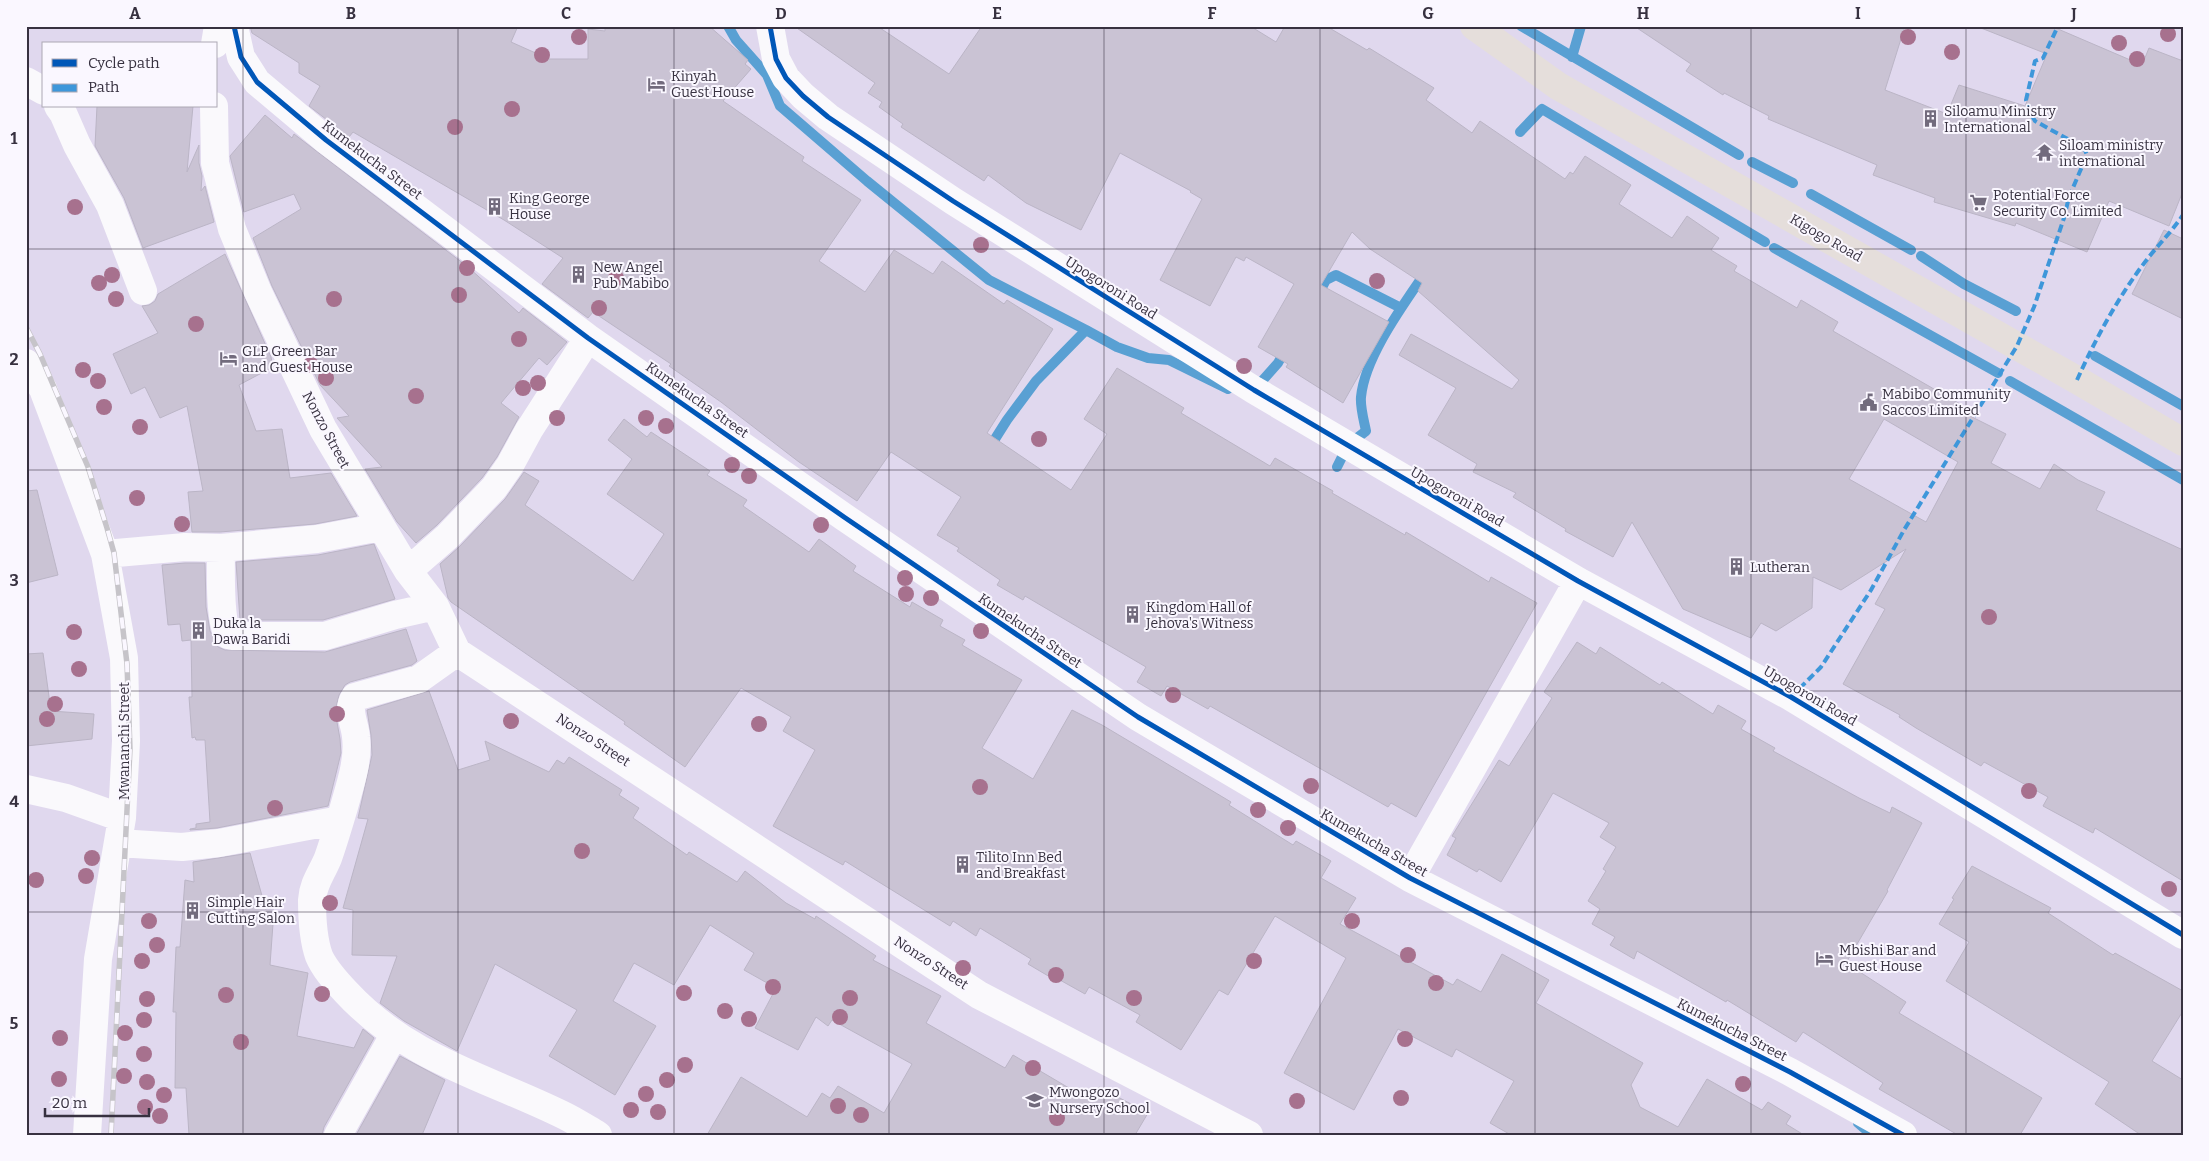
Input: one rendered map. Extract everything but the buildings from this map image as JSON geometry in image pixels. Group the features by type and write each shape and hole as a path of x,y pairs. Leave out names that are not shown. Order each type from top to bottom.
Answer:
{"main road":[{"name":"Kigogo Road","path":"1474,26 1558,86 2183,442"}],"street":[{"path":"215,42 218,26"},
{"name":"Kumekucha Street","path":"234,26 241,57 257,82 326,140 588,338 891,550 1138,717 1410,878 1790,1072 1903,1135"},
{"name":"Upogoroni Road","path":"770,26 776,59 786,78 828,117 1059,269 1254,390 1578,581 1791,697 2183,935"},
{"path":"26,81 42,90"},
{"path":"60,108 77,145 110,205 142,291"},
{"name":"Nonzo Street","path":"214,108 216,163 232,229 258,292 323,429 408,572 435,606 457,652 979,995 1249,1135"},
{"path":"408,572 448,536 494,488 588,338"},
{"name":"Mwananchi Street","path":"26,363 43,389 105,554 124,658 126,742 120,831 98,959 87,1135"},
{"path":"105,554 185,547 221,548 317,539 381,527"},
{"path":"221,548 223,612 228,635 324,636 395,614 435,606"},
{"path":"1410,878 1578,581"},
{"path":"457,652 419,679 355,697 353,700 350,710 356,737 356,749 352,777 327,860 315,881 312,898 312,922 319,956 331,975 356,1002 394,1035 420,1051 470,1076 562,1114 598,1135"},
{"path":"26,789 66,798 120,831 182,847 219,843 340,820"},
{"path":"338,1135 394,1035"}],"waterway":[{"path":"728,26 736,40 767,75 780,106 867,181 989,280 1086,330"},
{"path":"1521,26 1739,155"},
{"path":"1572,57 1581,26"},
{"path":"1520,132 1542,109 1765,242"},
{"path":"1752,162 1793,183"},
{"path":"1811,194 1911,250"},
{"path":"1774,248 1998,373"},
{"path":"1921,256 1964,284 2016,311"},
{"path":"1337,467 1348,445 1366,431 1361,397 1370,365 1397,314 1427,270"},
{"path":"1317,297 1326,280 1336,275 1401,308"},
{"path":"988,450 1007,420 1036,381 1086,330 1117,347 1148,358 1169,360 1228,389"},
{"path":"1254,390 1278,363 1286,348"},
{"path":"2095,356 2183,406"},
{"path":"2010,381 2183,480"},
{"path":"1858,1123 1872,1135"}],"railway":[{"path":"26,327 40,354 88,467 107,528 114,553 127,664 130,749 111,1135"}],"marked path":[{"path":"1791,697 1821,667 1871,590 1904,530 2017,346 2034,307 2064,218 2069,197 2087,155 2084,148 2035,121 2026,100 2035,61 2043,58 2058,26"},
{"path":"2077,380 2123,293 2147,259 2183,215"}],"cycle path":[{"path":"234,26 241,57 257,82 326,140 588,338 844,517 1138,717 1410,878 1790,1072 1903,1135"},
{"path":"770,26 776,59 786,78 803,96 828,117 953,201 1254,390 1578,581 1791,697 2183,935"}],"place":[{"name":"Kinyah Guest House","path":"657,84"},
{"name":"Siloamu Ministry International","path":"1930,119"},
{"name":"Siloam ministry international","path":"2045,153"},
{"name":"Potential Force Security Co. Limited","path":"1979,203"},
{"name":"King George House","path":"495,206"},
{"name":"New Angel Pub Mabibo","path":"579,275"},
{"name":"GLP Green Bar and Guest House","path":"228,359"},
{"name":"Mabibo Community Saccos Limited","path":"1868,402"},
{"name":"Lutheran","path":"1736,567"},
{"name":"Kingdom Hall of Jehova's Witness","path":"1132,615"},
{"name":"Duka la Dawa Baridi","path":"199,631"},
{"name":"Tilito Inn Bed and Breakfast","path":"962,865"},
{"name":"Simple Hair Cutting Salon","path":"193,910"},
{"name":"Mbishi Bar and Guest House","path":"1825,958"},
{"name":"Mwongozo Nursery School","path":"1035,1100"}]}
